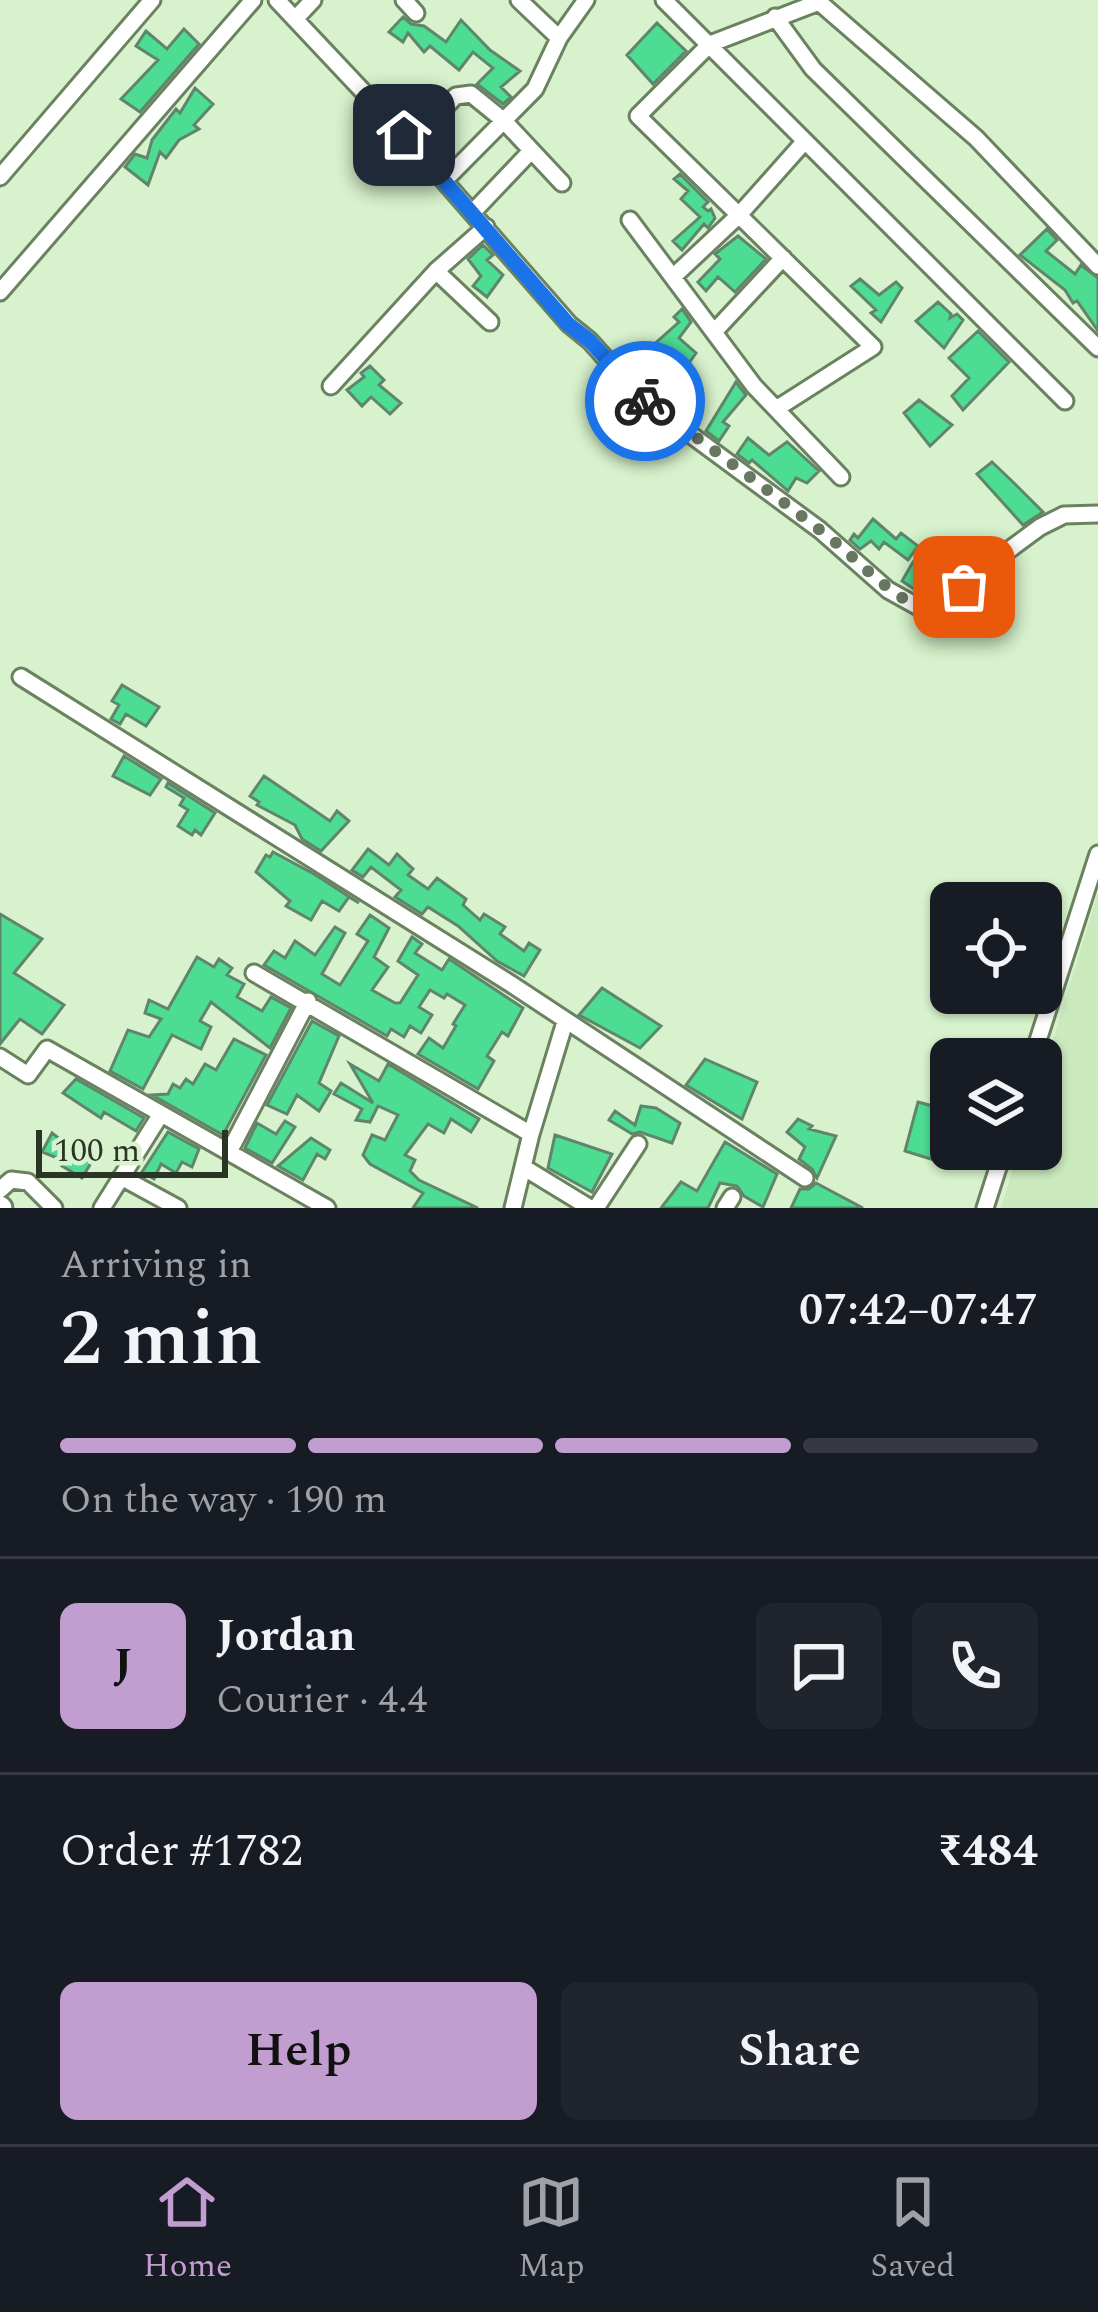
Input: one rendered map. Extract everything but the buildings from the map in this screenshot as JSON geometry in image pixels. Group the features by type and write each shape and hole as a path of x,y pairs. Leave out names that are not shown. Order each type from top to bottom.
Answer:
{"street":[{"path":"0,177 152,0"},
{"path":"0,292 253,0"},
{"path":"277,0 473,212 568,324 590,341 641,398 820,530 888,590 924,610 948,598 1040,527 1064,515 1098,514"},
{"path":"296,19 313,0"},
{"path":"519,0 560,38"},
{"path":"444,181 535,89 560,38 586,0"},
{"path":"664,0 1065,401"},
{"path":"776,410 873,346 638,116 710,44 819,2 976,138 1098,266"},
{"path":"775,17 813,69 1098,348"},
{"path":"410,142 463,93 471,94 562,183"},
{"path":"673,278 739,215 804,142"},
{"path":"473,212 530,152"},
{"path":"630,220 776,410 841,477"},
{"path":"331,386 436,271 486,227"},
{"path":"714,332 783,257"},
{"path":"436,271 490,322"},
{"path":"21,677 240,812 806,1178"},
{"path":"1039,1038 1098,854"},
{"path":"254,973 530,1133"},
{"path":"229,1152 308,1001"},
{"path":"513,1208 530,1133 565,1022"},
{"path":"0,1057 28,1075 47,1049 327,1208"},
{"path":"102,1208 161,1114"},
{"path":"523,1167 593,1208 638,1144"},
{"path":"985,1208 997,1170"},
{"path":"121,1177 178,1208"},
{"path":"0,1190 11,1180 28,1181 54,1208"}],"shaded area":[{"path":"1098,893 1098,1208 1001,1208 1013,1170 1062,1170 1062,1038 1054,1038"}],"way so far":[{"path":"645,401 820,530 908,603 932,608 964,587"}],"route":[{"path":"404,135 568,324 645,401"}]}
